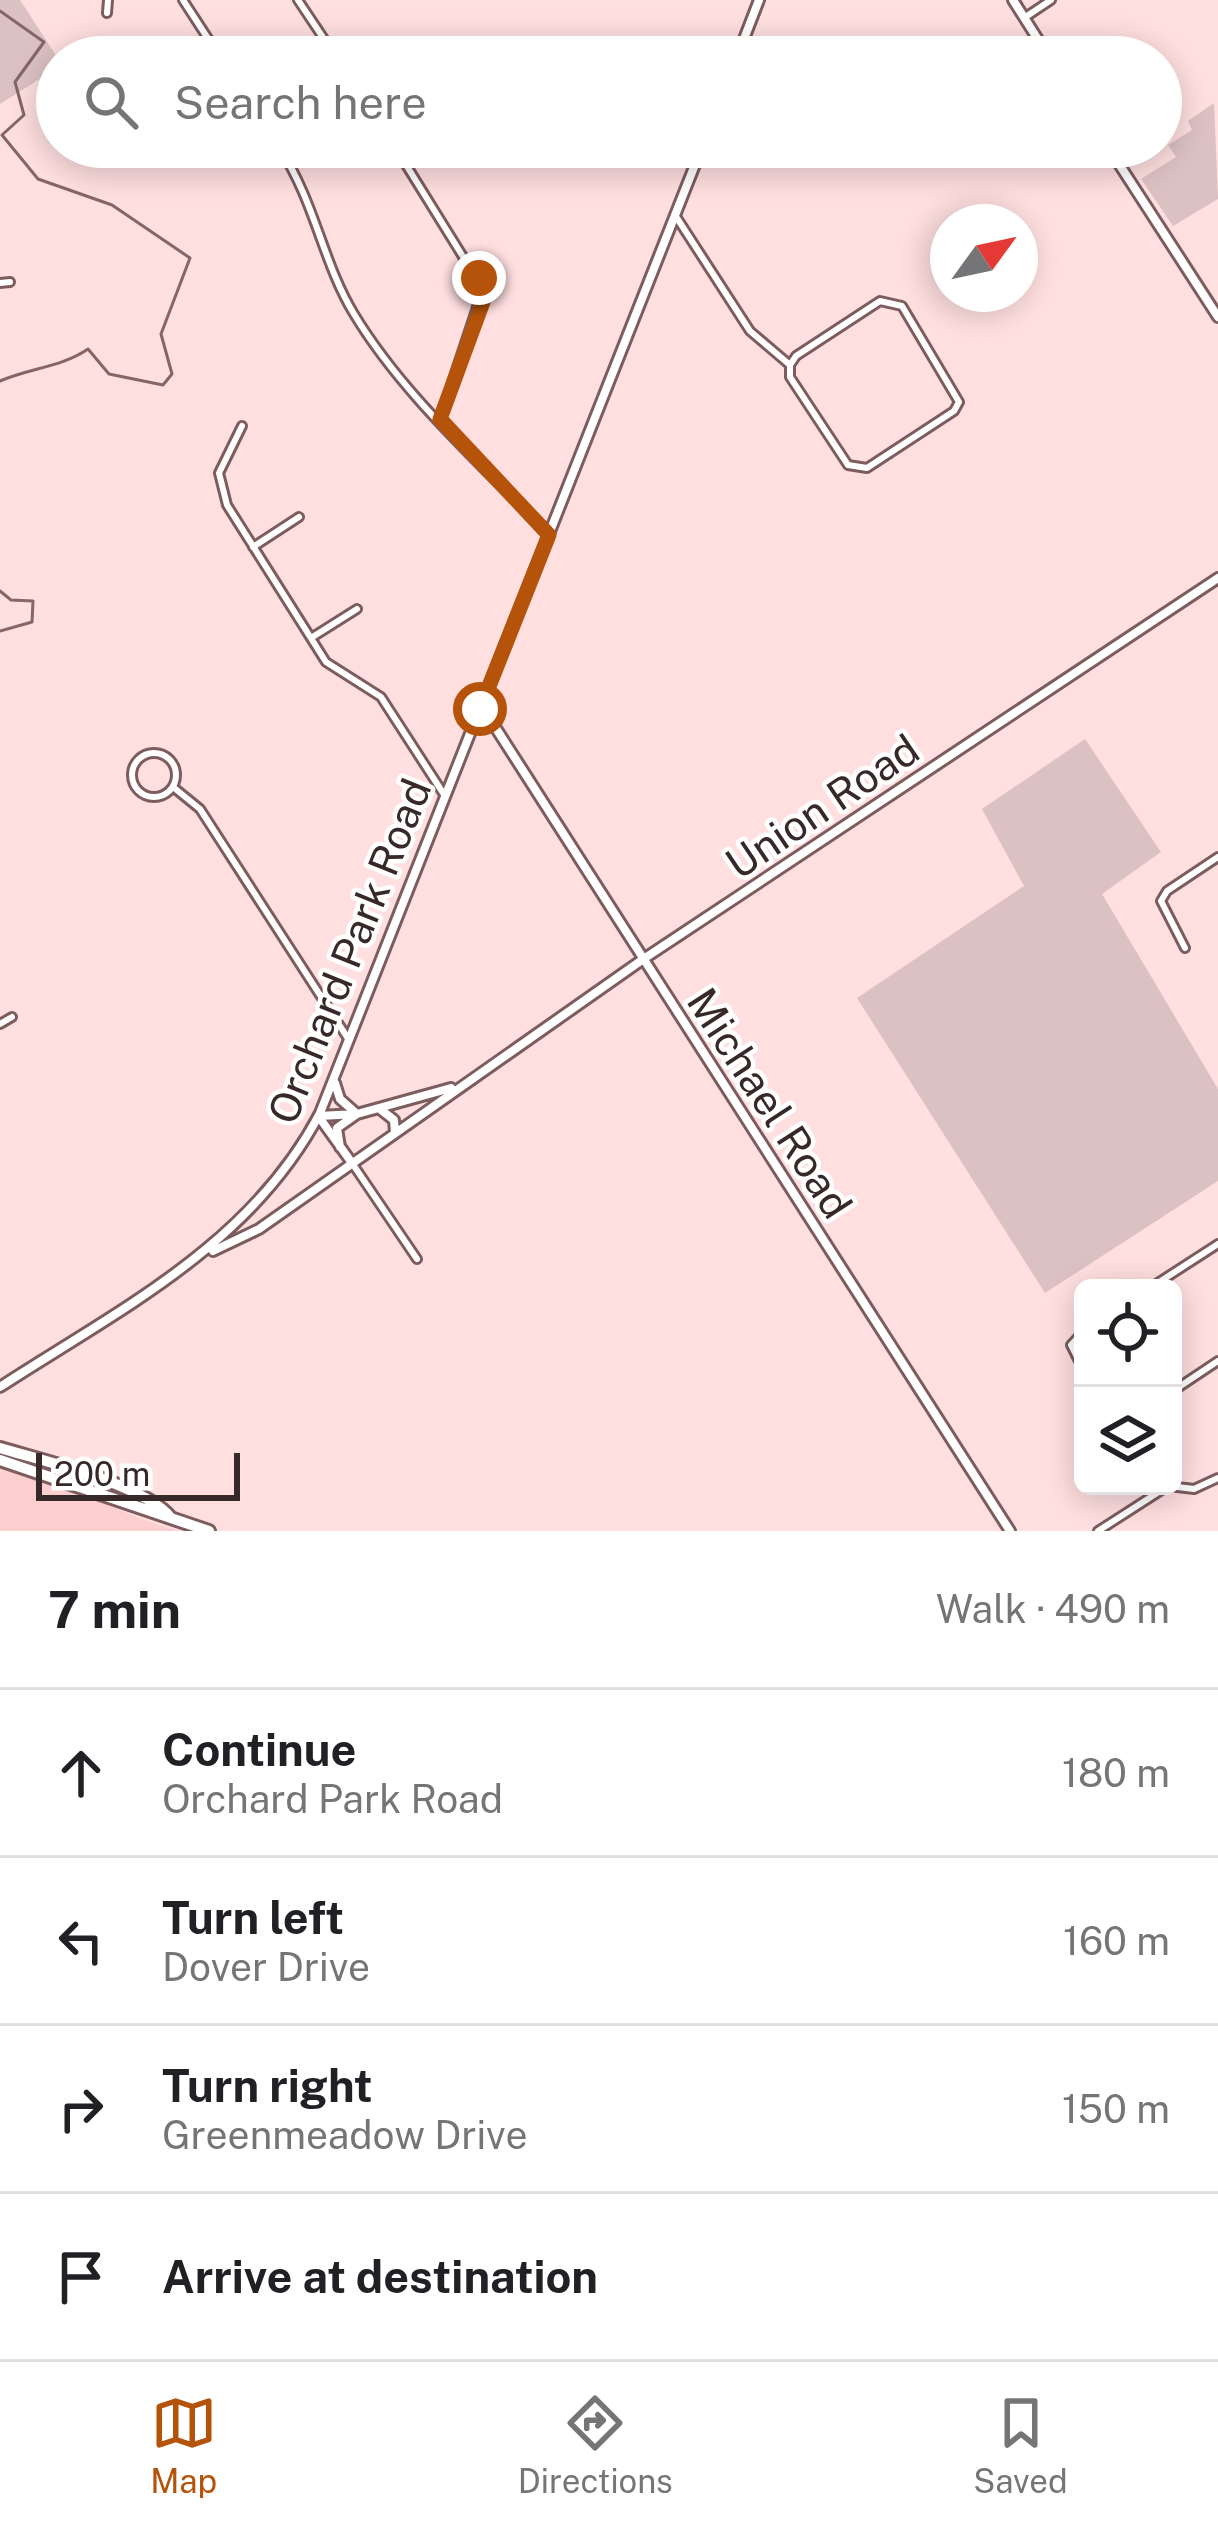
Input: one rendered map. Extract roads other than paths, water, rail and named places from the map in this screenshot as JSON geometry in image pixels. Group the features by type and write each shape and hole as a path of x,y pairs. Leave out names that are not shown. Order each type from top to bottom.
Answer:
{"highway":[{"path":"1,1451 112,1486 162,1507 171,1518 209,1531"}],"main road":[{"path":"744,36 759,0"},
{"path":"1012,0 1036,36"},
{"name":"Orchard Park Road","path":"0,1388 206,1254 279,1182 319,1115 694,168"},
{"path":"1122,168 1218,317"},
{"name":"Union Road","path":"206,1254 259,1228 642,960 1218,578"},
{"name":"Michael Road","path":"482,705 1010,1531"},
{"path":"335,1075 340,1100 356,1114 337,1128 340,1147"},
{"name":"Union Road","path":"319,1115 380,1109 460,1085"},
{"path":"380,1109 394,1120 394,1135"},
{"path":"319,1115 352,1163"}],"street":[{"path":"107,13 108,0"},
{"path":"183,0 206,36"},
{"path":"298,0 322,36"},
{"path":"1024,18 1051,0"},
{"path":"293,168 305,187 357,319 440,419 549,535"},
{"path":"407,168 483,289 440,419"},
{"path":"675,215 750,331 790,365 790,377 848,465 857,469 954,411 958,402 902,306 892,300 880,301 790,365"},
{"path":"0,283 10,282"},
{"path":"242,426 218,481 254,547 332,668 386,704 445,796"},
{"path":"254,547 299,517"},
{"path":"310,638 357,609"},
{"path":"149,753 166,756 176,770 173,787 160,797 142,794 133,780 135,763 149,753"},
{"path":"173,787 200,809 349,1040"},
{"path":"1185,948 1162,912 1161,901 1166,891 1218,857"},
{"path":"0,1024 12,1017"},
{"path":"352,1163 417,1259"},
{"path":"1164,1279 1218,1244"},
{"path":"1179,1387 1218,1361"},
{"path":"1182,1488 1194,1489 1218,1478"},
{"path":"1098,1531 1152,1495"}],"waterway":[{"path":"0,11 36,36"},
{"path":"0,381 88,349 109,374 163,385 172,374 161,334 190,258 112,205 38,179 2,135 24,115 15,82 36,53"},
{"path":"0,591 11,600 33,601 32,622 0,631"}]}
